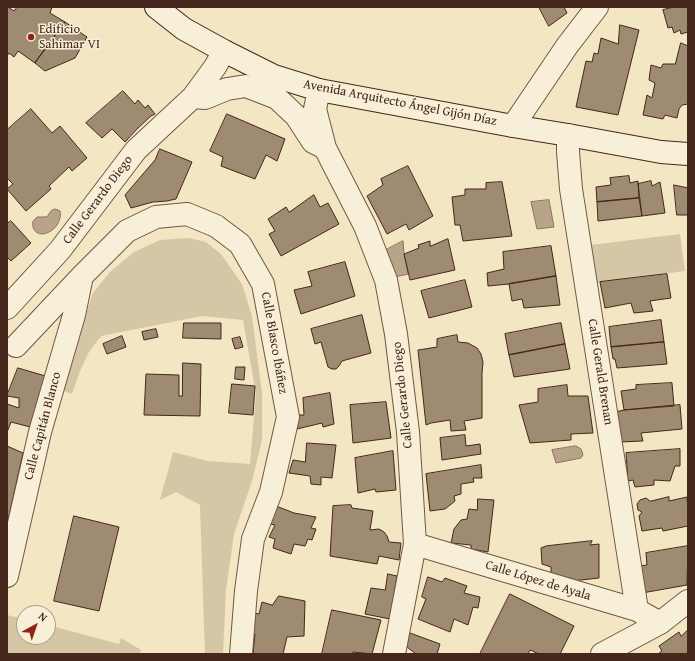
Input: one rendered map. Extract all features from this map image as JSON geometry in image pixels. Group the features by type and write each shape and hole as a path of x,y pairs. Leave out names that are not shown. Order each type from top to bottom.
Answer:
{"street":[{"name":"Avenida Arquitecto Ángel Gijón Díaz","path":"156,7 184,29 224,51 274,76 319,90 661,152 688,154"},
{"path":"513,126 567,46 597,7"},
{"name":"Calle Gerardo Diego","path":"7,308 60,250 136,150 193,97 215,67 224,51"},
{"name":"Calle Gerardo Diego","path":"193,97 205,98 227,89 246,86 277,98 296,116 313,142 325,148"},
{"name":"Calle Gerardo Diego","path":"319,90 315,109 325,148 365,226 386,280 396,334 408,432 415,544 394,654"},
{"name":"Calle Gerald Brenan","path":"568,135 568,152 572,189 637,610"},
{"name":"Avenida Arquitecto Ángel Gijón Díaz","path":"661,152 688,162"},
{"name":"Calle Blasco Ibáñez","path":"10,345 127,231 156,217 187,214 216,226 240,244 263,284 288,417 271,492 253,539 246,591 242,654"},
{"name":"Calle Capitán Blanco","path":"7,576 40,432 74,315 82,276"},
{"name":"Calle López de Ayala","path":"415,544 637,610 660,623"},
{"path":"602,654 660,623 688,601"}],"shaded area":[{"path":"549,200 554,227 537,229 531,202"},
{"path":"55,209 60,211 60,214 59,220 52,231 39,234 35,231 33,228 33,221 37,217 47,217 51,211"},
{"path":"680,234 685,271 596,283 591,245"},
{"path":"189,238 206,242 221,254 242,284 252,316 262,393 262,440 252,481 234,534 226,590 223,654 205,654 200,505 176,492 160,500 173,452 208,461 250,464 256,394 243,320 202,316 101,336 89,352 80,371 72,394 61,390 93,293 110,272 134,252 160,240"},
{"path":"403,241 408,274 395,277 386,250"},
{"path":"576,446 581,449 583,455 581,458 556,463 552,450"},
{"path":"7,615 16,617 16,645 56,645 56,627 119,644 121,638 141,650 140,654 7,654"}],"building":[{"name":"Edificio Sahimar VI","path":"7,7 14,11 17,7 52,7 50,13 65,22 35,63 18,51 14,57 9,53 7,56"},
{"path":"539,7 564,7 567,13 549,26"},
{"path":"674,7 688,7 688,32 681,34 680,30 674,33 672,27 668,28 663,10"},
{"path":"65,22 87,37 75,58 45,71 35,63"},
{"path":"620,25 639,30 618,115 576,107 586,61 592,62 594,53 598,54 601,38 618,44"},
{"path":"681,43 688,46 688,104 682,105 679,109 677,118 665,115 663,119 643,115 647,95 652,98 655,83 649,80 651,65 661,68 663,64 675,64"},
{"path":"123,91 135,104 138,100 145,108 148,105 155,114 138,128 125,142 112,129 102,138 86,123"},
{"path":"31,109 52,133 60,126 87,158 72,171 69,167 49,186 51,189 26,211 7,189 13,184 7,178 7,130"},
{"path":"227,114 285,139 277,161 266,155 255,179 221,166 223,157 210,151"},
{"path":"160,149 192,162 176,199 153,202 131,208 125,195 155,160"},
{"path":"408,166 433,216 409,230 406,224 387,234 367,196 383,185 381,179"},
{"path":"629,176 630,183 638,181 639,198 597,202 596,187 611,185 610,178"},
{"path":"651,181 652,186 660,182 665,213 642,216 638,184"},
{"path":"502,182 512,236 463,241 460,225 455,225 452,197 465,195 465,189 486,189 486,183"},
{"path":"674,185 688,188 688,215 677,215"},
{"path":"314,195 320,207 328,203 339,224 281,256 269,234 275,231 268,219 286,207 289,212"},
{"path":"639,198 642,216 598,221 597,202"},
{"path":"11,221 31,243 11,261 7,257 7,224"},
{"path":"448,239 455,270 410,280 404,254 419,248 418,245 430,241 430,246"},
{"path":"551,246 556,276 488,286 487,273 504,269 503,252"},
{"path":"345,262 355,296 301,314 294,290 312,286 308,272"},
{"path":"667,274 671,298 650,301 653,311 634,313 631,303 605,308 600,282"},
{"path":"556,276 560,305 524,308 522,299 512,301 509,284"},
{"path":"465,280 472,307 429,318 421,291"},
{"path":"362,315 371,353 342,361 336,369 328,367 321,342 315,344 311,329"},
{"path":"661,320 664,342 611,347 609,327"},
{"path":"184,323 221,323 221,339 183,338"},
{"path":"561,323 565,344 509,355 505,334"},
{"path":"156,329 158,337 144,340 142,332"},
{"path":"457,335 458,342 468,343 477,348 481,354 483,362 482,418 464,421 466,430 451,431 450,420 426,425 418,350 437,347 437,339"},
{"path":"122,336 126,347 107,354 103,344"},
{"path":"240,337 243,347 235,349 232,339"},
{"path":"664,342 667,364 617,368 615,359 613,359 611,347"},
{"path":"565,344 570,369 514,377 509,355"},
{"path":"183,363 201,364 200,416 144,415 146,374 179,375 179,396 182,396"},
{"path":"236,367 245,367 244,380 235,379"},
{"path":"18,368 49,377 34,428 11,422 7,430 7,404 19,408 19,398 7,396"},
{"path":"672,383 674,406 624,410 621,391 636,389 636,385"},
{"path":"232,384 255,386 253,415 229,413"},
{"path":"567,385 568,396 588,396 593,433 571,434 571,440 530,443 519,405 538,402 538,389"},
{"path":"330,393 334,424 323,427 322,423 297,429 296,415 304,415 303,398"},
{"path":"386,402 391,438 353,443 350,405"},
{"path":"680,405 682,429 641,433 643,441 620,442 615,412"},
{"path":"465,435 466,446 480,444 481,454 442,460 440,438"},
{"path":"307,443 336,445 332,478 321,477 321,485 311,484 310,476 289,473 293,460 305,462"},
{"path":"7,446 23,453 7,525"},
{"path":"680,449 680,466 675,466 670,481 654,480 654,485 635,487 633,480 628,481 626,453"},
{"path":"393,451 396,490 376,492 375,489 358,493 355,458"},
{"path":"481,465 482,478 473,478 474,482 461,484 461,494 454,496 455,501 445,509 430,511 426,474"},
{"path":"669,497 669,501 687,497 688,526 663,531 662,528 642,531 639,516 642,512 638,510 637,504 640,500 646,498 650,501"},
{"path":"478,499 494,500 488,552 471,549 471,545 451,543 454,529 461,520 467,519 469,509 477,510"},
{"path":"351,505 352,508 373,511 370,530 379,529 384,532 389,542 401,543 399,560 379,556 377,564 330,556 333,506"},
{"path":"276,506 294,513 316,517 311,528 316,529 312,540 308,539 305,546 294,544 291,554 273,548 275,539 269,537 275,525 270,524"},
{"path":"74,516 119,527 99,611 54,601"},
{"path":"592,541 590,545 599,544 599,578 572,581 571,578 564,579 551,574 551,567 542,564 541,548 546,546"},
{"path":"688,546 687,585 642,593 638,566 647,565 646,553"},
{"path":"388,574 397,576 390,619 365,614 371,588 385,590"},
{"path":"428,577 442,582 445,578 467,586 464,593 480,597 478,608 473,607 468,625 454,619 450,632 418,619 426,599 422,597"},
{"path":"510,594 574,626 560,654 539,654 530,650 528,654 480,654"},
{"path":"279,596 305,601 304,636 287,637 283,654 253,654 255,634 251,632 254,613 259,614 262,602 272,605"},
{"path":"332,610 381,620 372,654 353,652 352,654 322,654"},
{"path":"688,630 688,654 658,654 662,651 659,646 679,632 681,636"},
{"path":"410,633 440,644 437,654 416,654 407,647"}],"place":[{"name":"Edificio Sahimar VI","path":"31,37"}]}
